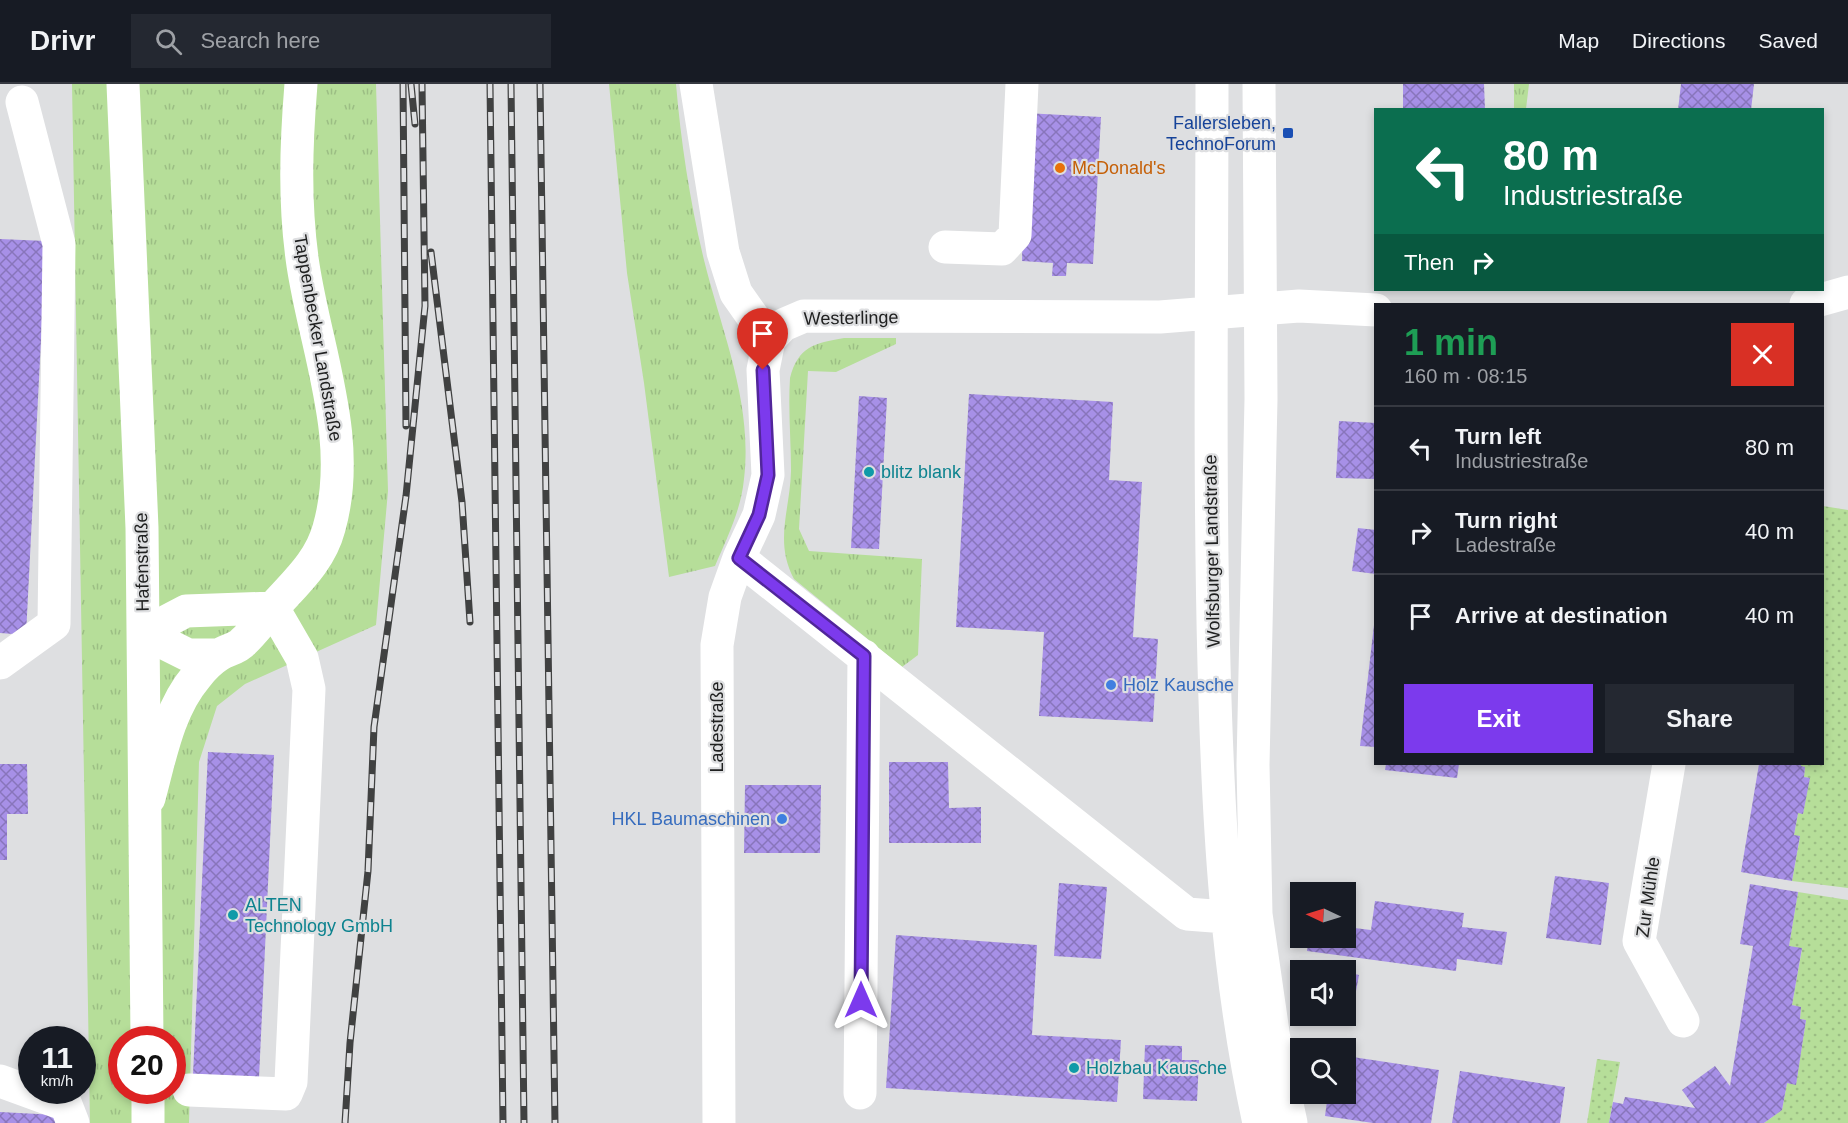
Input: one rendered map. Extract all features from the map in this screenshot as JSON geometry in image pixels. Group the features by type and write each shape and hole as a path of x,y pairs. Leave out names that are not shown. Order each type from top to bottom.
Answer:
{"street":[{"name":"Hafenstraße","path":"123,84 135,344 144,633 147,1026"},
{"name":"Tappenbecker Landstraße","path":"147,805 169,728 182,698 196,677 218,655 241,644 314,564 329,530 338,487 337,442 330,392 316,340 298,223 295,186 301,84"},
{"path":"696,84 723,252 736,293 769,340"},
{"path":"945,247 1002,249 1015,235 1022,84"},
{"name":"Wolfsburger Landstraße","path":"1212,84 1210,534 1217,769 1226,917 1249,1076 1259,1123"},
{"path":"1259,84 1261,309 1254,765 1256,914 1276,1053 1291,1123"},
{"path":"0,663 54,624 59,244 22,102"},
{"path":"1810,303 1848,292"},
{"name":"Westerlinge","path":"769,340 783,325 804,316 1160,317 1299,306 1374,310"},
{"name":"Ladestraße","path":"719,1123 717,645 725,597 739,558 759,515 768,475 763,370 769,340"},
{"path":"739,558 1187,914 1226,917"},
{"path":"144,633 186,611 273,608 302,658 309,689 291,1082 286,1094 189,1090"},
{"name":"Tappenbecker Landstraße","path":"144,633 188,655 218,655"},
{"path":"860,1093 864,656"},
{"name":"Zur Mühle","path":"1669,765 1640,941 1683,1021"},
{"path":"0,1081 66,1105 73,1123"},
{"path":"148,1104 148,1123"}],"green space":[{"path":"72,84 376,84 388,491 376,625 245,684 217,706 199,762 189,1123 90,1123 90,1104 96,1104 96,1026 88,1026"},
{"path":"609,84 676,84 683,150 694,216 734,368 744,423 746,451 740,502 715,566 669,577 627,273"},
{"path":"1514,84 1529,84 1526,108 1514,108"},
{"path":"844,338 896,338 896,344 836,372 808,371 799,529 809,551 922,559 918,655 902,667 794,579 785,552 784,539 791,471 790,378 798,359 809,348"},
{"path":"1824,506 1848,510 1848,888 1792,881 1800,837 1794,835 1798,813 1803,814 1809,778 1804,777 1805,767 1801,766 1824,765"},
{"path":"1798,892 1848,900 1848,1123 1764,1123 1782,1110 1787,1083 1796,1084 1806,1020 1800,1019 1801,1007 1792,1005 1802,949 1789,946"},
{"path":"1597,1059 1620,1062 1609,1123 1587,1123"}],"building":[{"path":"1403,84 1484,84 1485,108 1403,108"},
{"path":"1681,84 1754,84 1751,108 1678,108"},
{"name":"McDonald's","path":"1025,113 1101,117 1093,264 1067,263 1066,276 1052,276 1053,263 1022,261"},
{"path":"0,239 46,241 26,635 0,633"},
{"path":"969,394 1113,402 1109,480 1142,482 1133,637 1158,639 1153,722 1039,716 1044,632 956,627"},
{"name":"blitz blank","path":"859,396 887,398 879,549 851,548"},
{"path":"1339,421 1374,423 1374,479 1336,478"},
{"path":"1358,528 1374,530 1374,574 1352,571"},
{"path":"1374,625 1374,747 1360,746"},
{"name":"ALTEN Technology GmbH","path":"208,752 274,755 259,1078 193,1075"},
{"path":"889,762 948,762 949,808 981,807 981,843 889,843"},
{"path":"0,764 27,764 28,814 7,814 7,860 0,860"},
{"path":"1386,765 1459,765 1457,778 1385,770"},
{"path":"1759,765 1801,765 1805,767 1804,777 1810,778 1803,814 1798,813 1794,835 1800,836 1792,881 1741,872"},
{"name":"HKL Baumaschinen","path":"745,785 821,785 820,853 744,853"},
{"path":"1555,876 1609,883 1601,945 1546,938"},
{"path":"1059,883 1107,887 1101,959 1054,956"},
{"path":"1750,884 1798,892 1789,946 1802,948 1792,1005 1801,1007 1800,1019 1806,1020 1796,1085 1787,1083 1782,1110 1764,1123 1609,1123 1613,1102 1623,1104 1625,1097 1695,1108 1682,1090 1715,1066 1730,1086 1753,946 1740,944"},
{"path":"1375,901 1464,913 1462,927 1507,932 1502,965 1457,959 1456,971 1307,951 1307,948 1356,948 1356,928 1371,930"},
{"path":"896,935 1037,945 1032,1035 1121,1040 1117,1102 886,1088"},
{"path":"1356,974 1359,975 1356,991"},
{"path":"1145,1045 1182,1046 1182,1060 1199,1060 1197,1101 1143,1099"},
{"path":"1356,1058 1439,1070 1431,1123 1373,1123 1325,1116 1327,1104 1356,1104"},
{"path":"1460,1071 1565,1087 1560,1123 1452,1123"},
{"path":"0,1112 57,1115 57,1123 0,1123"}],"railway":[{"path":"403,84 406,426"},
{"path":"411,84 415,124"},
{"path":"345,1123 350,1043 368,871 374,727 406,496 425,306 422,84"},
{"path":"490,84 503,1123"},
{"path":"511,84 524,1123"},
{"path":"540,84 555,1123"},
{"path":"431,252 462,502 470,622"}],"place":[{"name":"Fallersleben, TechnoForum","path":"1288,133"},
{"name":"McDonald's","path":"1060,168"},
{"name":"blitz blank","path":"869,472"},
{"name":"Holz Kausche","path":"1111,685"},
{"name":"HKL Baumaschinen","path":"782,819"},
{"name":"ALTEN Technology GmbH","path":"233,915"},
{"name":"Holzbau Kausche","path":"1074,1068"}],"route":[{"path":"763,370 767,411 768,475 759,515 739,558 864,656 861,1000"}]}
